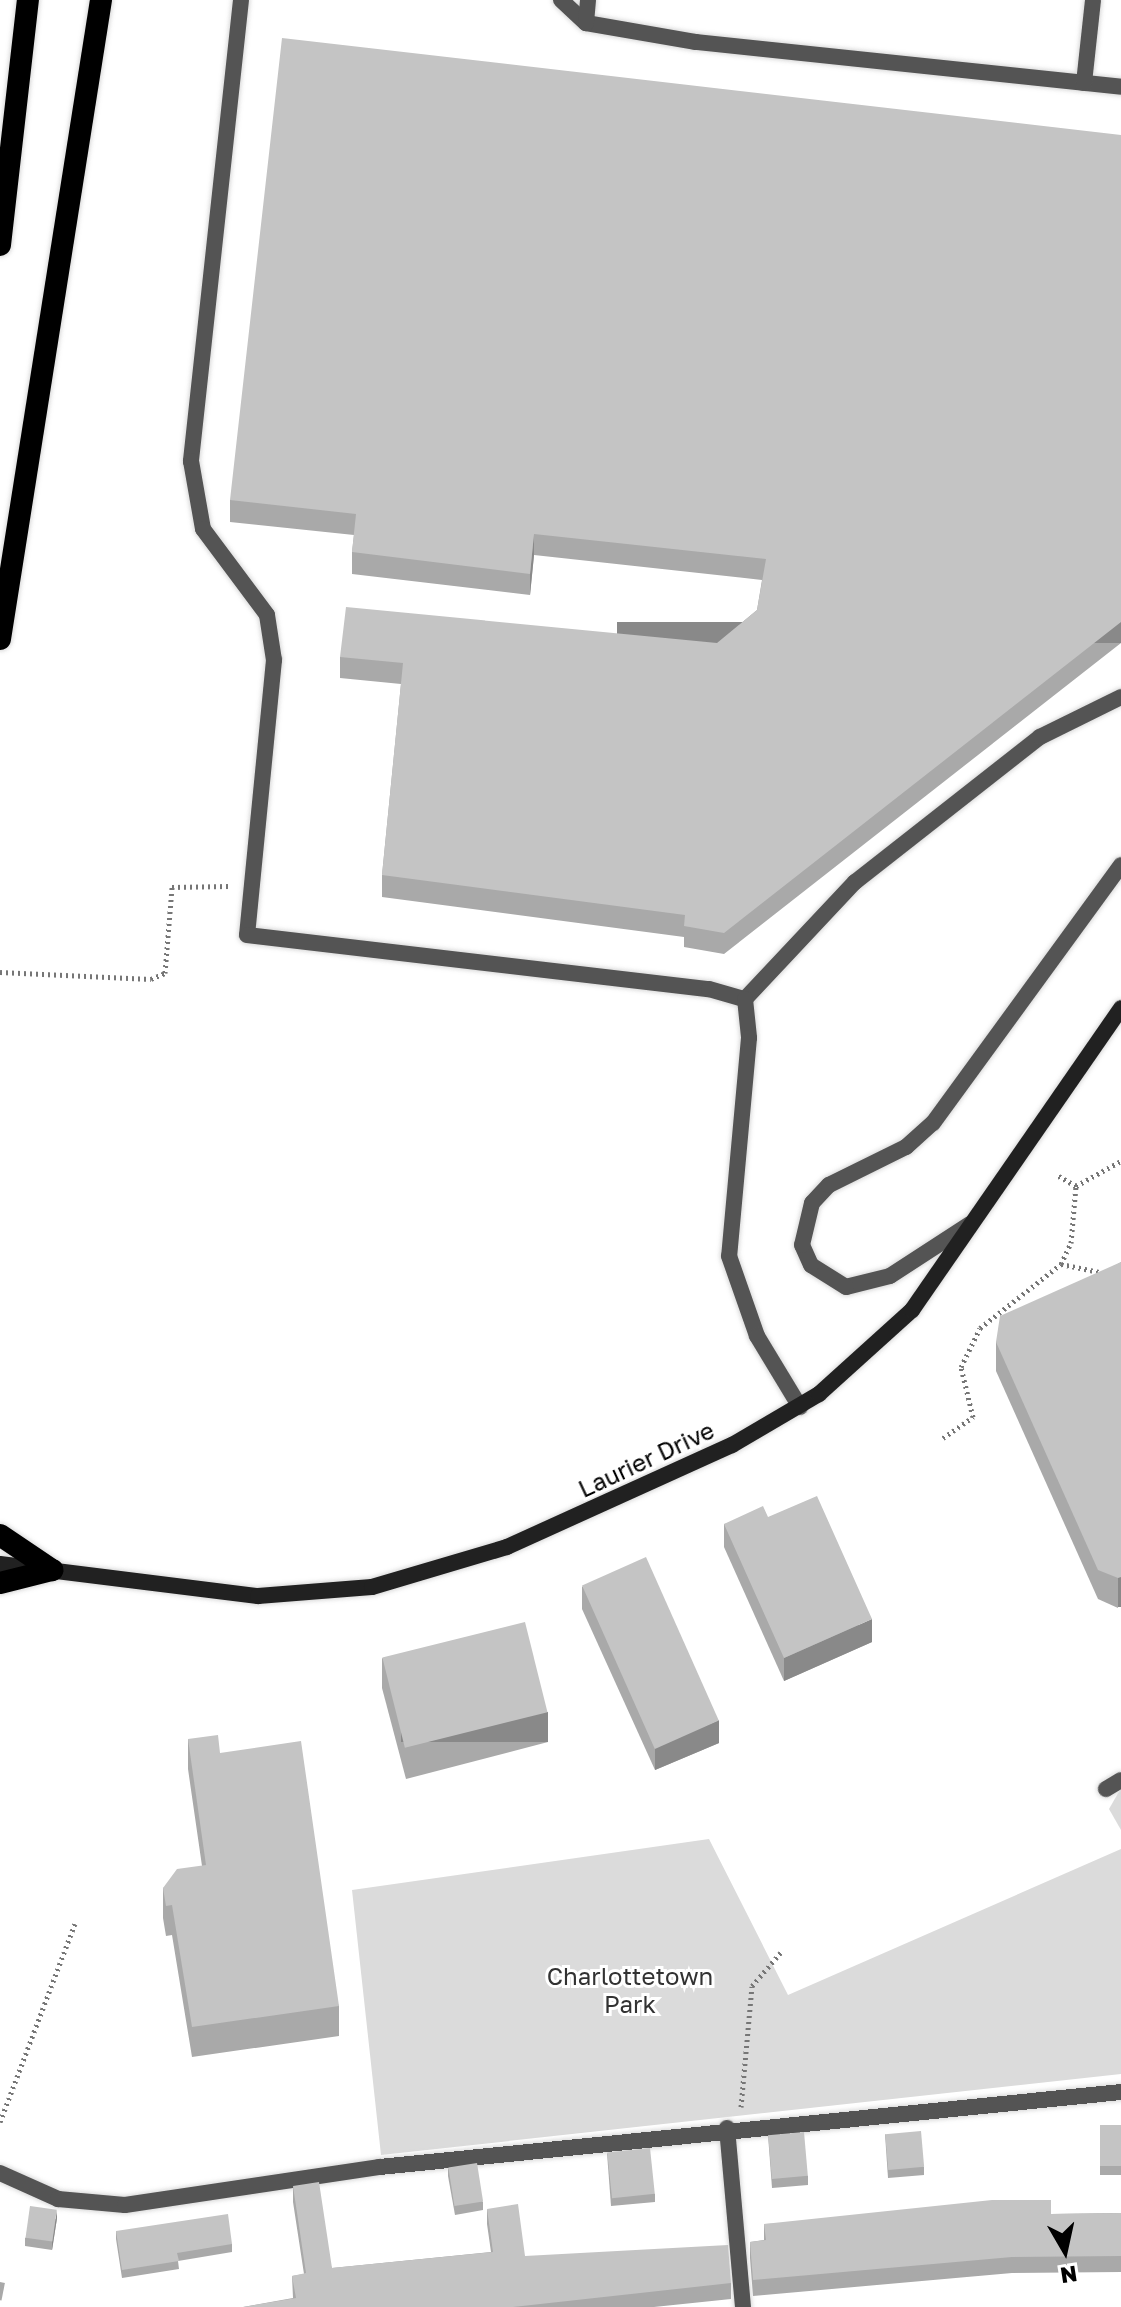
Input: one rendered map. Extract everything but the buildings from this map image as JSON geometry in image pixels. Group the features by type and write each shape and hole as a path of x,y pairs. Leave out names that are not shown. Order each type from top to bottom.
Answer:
{"highway":[{"path":"0,245 28,0"},
{"path":"0,639 101,0"},
{"path":"0,1535 52,1570"},
{"path":"0,1583 52,1570"}],"main road":[{"name":"Laurier Drive","path":"0,1564 258,1596 372,1587 507,1547 677,1473 800,1407 912,1310 1121,1008"}],"lane":[{"path":"241,0 191,461 203,529 267,615 274,660 247,935 709,989 745,999"},
{"path":"561,0 586,23 1121,87"},
{"path":"586,23 588,0"},
{"path":"1084,83 1093,0"},
{"path":"800,1407 757,1336 729,1256 749,1038 745,999 855,882 1040,737 1121,697"},
{"path":"978,1218 908,1267 868,1284 846,1287 826,1279 802,1245 812,1203 829,1185 906,1147 933,1123 1121,865"},
{"path":"1106,1789 1121,1780"},
{"path":"0,2173 58,2199 125,2205 733,2128 1121,2092"},
{"path":"733,2128 743,2307"}],"path":[{"path":"0,972 151,979 165,973 172,887 251,887"},
{"path":"1076,1186 1121,1161"},
{"path":"1057,1175 1076,1186"},
{"path":"943,1438 973,1417 961,1367 980,1328 1061,1264 1071,1243 1076,1186"},
{"path":"1061,1264 1121,1271"},
{"path":"0,2122 75,1924"},
{"path":"733,2128 752,1986 781,1952"}],"green space":[{"path":"1121,1788 1121,1830 1109,1809"},
{"name":"Charlottetown Park","path":"709,1839 788,1995 1121,1849 1121,2074 381,2155 352,1890"}]}
